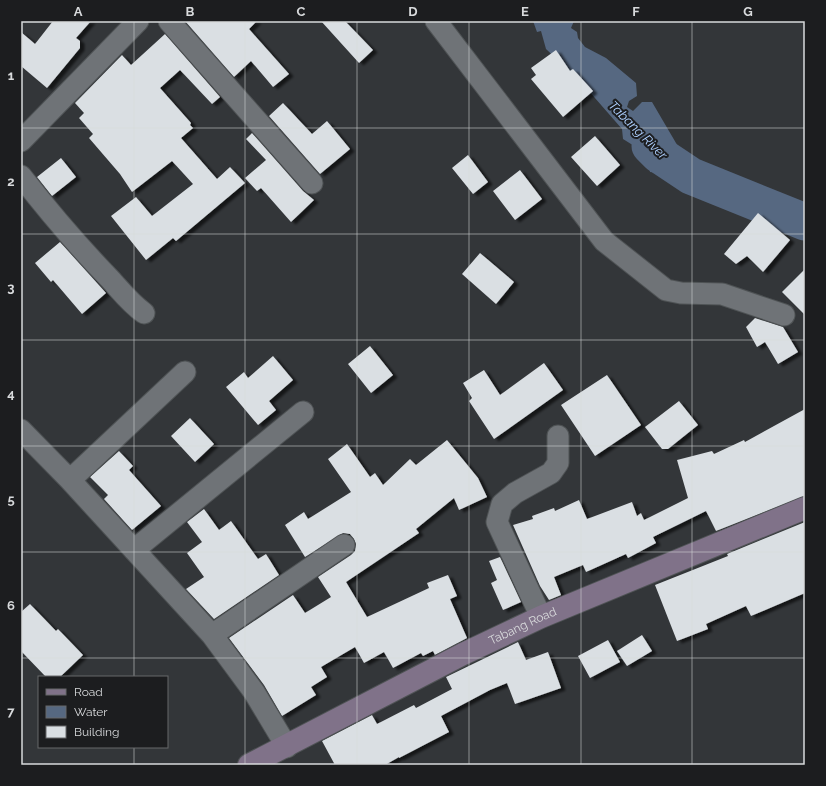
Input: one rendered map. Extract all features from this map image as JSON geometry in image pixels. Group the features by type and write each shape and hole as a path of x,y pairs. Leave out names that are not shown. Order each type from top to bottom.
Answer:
{"main road":[{"name":"Tabang Road","path":"249,765 463,654 541,617 805,508"}],"street":[{"path":"21,141 138,21"},
{"path":"169,21 312,183"},
{"path":"436,21 604,241 666,290 681,293 722,294 784,315"},
{"path":"21,176 48,212 83,251 115,284 130,303 144,313"},
{"path":"70,480 184,372"},
{"path":"134,550 303,412"},
{"path":"21,430 70,480 212,635 254,692 287,746"},
{"path":"541,617 497,522 502,504 515,493 551,473 555,468 558,463 558,436"},
{"path":"212,635 344,545"}],"water":[{"path":"533,21 574,21 571,28 577,32 578,38 585,47 606,58 636,83 637,96 629,101 627,107 633,111 642,102 652,102 683,155 691,176 650,172 647,154 623,139 622,129 581,82 546,49 541,31 537,32"}],"building":[{"path":"53,21 91,21 76,38 80,41 80,48 47,88 21,66 21,32 35,44"},
{"path":"185,21 257,21 249,29 289,74 273,87 251,61 234,77"},
{"path":"321,21 345,21 373,50 359,63"},
{"path":"165,34 220,97 212,104 180,70 160,88 191,123 190,125 193,128 181,138 217,179 230,167 245,183 176,241 173,238 146,260 111,216 136,197 152,216 193,184 172,161 132,192 120,174 89,138 93,134 79,118 84,113 75,103 122,55 131,65"},
{"path":"556,50 570,71 573,69 593,91 563,117 531,79 536,75 531,68"},
{"path":"283,103 312,134 327,121 350,149 320,174 269,116"},
{"path":"252,133 303,191 314,200 291,222 261,188 257,191 245,178 266,160 246,139"},
{"path":"595,136 620,165 597,186 571,157"},
{"path":"468,155 488,182 473,194 452,168"},
{"path":"61,158 76,177 52,196 37,177"},
{"path":"520,170 542,199 515,220 493,191"},
{"path":"758,213 790,240 763,272 747,256 736,264 724,254"},
{"path":"60,242 106,293 82,314 53,280 51,282 35,263"},
{"path":"480,253 514,282 496,304 462,274"},
{"path":"805,269 805,315 782,292"},
{"path":"755,318 783,327 798,352 778,364 765,342 757,347 746,327"},
{"path":"370,346 393,375 371,393 348,364"},
{"path":"273,356 293,380 269,401 276,410 258,425 226,387 244,372 248,378"},
{"path":"544,363 563,390 494,439 469,401 472,398 463,383 484,370 500,395"},
{"path":"607,375 641,425 595,456 561,405"},
{"path":"679,401 698,425 668,449 662,449 645,427"},
{"path":"805,409 805,496 716,531 706,511 653,537 656,543 628,558 626,554 586,572 583,565 554,577 561,595 549,600 540,586 513,525 533,519 532,516 554,508 555,511 579,500 587,519 632,502 637,516 641,513 644,520 688,498 677,460 712,451 714,454 744,440 745,442"},
{"path":"190,418 214,444 195,462 171,436"},
{"path":"447,440 478,478 487,497 459,510 454,498 416,529 419,533 346,582 367,617 429,588 427,583 448,575 457,596 450,599 467,638 435,655 433,651 423,656 421,653 393,668 384,652 364,663 355,647 321,667 327,677 311,687 316,695 282,716 264,685 229,638 293,595 305,613 331,597 318,577 351,555 355,551 356,544 350,534 343,533 305,557 285,525 304,512 308,519 351,492 328,459 347,444 370,477 375,473 383,485 410,459 416,465"},
{"path":"119,451 133,466 129,470 161,506 132,530 104,499 108,495 90,477"},
{"path":"204,509 219,530 231,521 258,559 266,554 279,575 214,619 186,589 204,577 187,553 202,542 187,522"},
{"path":"805,522 805,593 751,616 746,606 706,624 708,629 677,641 655,585 728,556 727,554"},
{"path":"500,557 521,602 503,610 491,583 497,580 489,561"},
{"path":"30,604 56,631 58,629 83,655 61,676 45,676 21,651 21,612"},
{"path":"642,635 652,651 627,666 617,651"},
{"path":"608,640 620,662 590,678 578,656"},
{"path":"518,642 526,660 548,652 561,688 515,704 507,683 490,690 441,716 449,732 385,765 335,765 322,741 372,715 377,724 414,705 416,708 452,689 446,677"}],"waterway":[{"name":"Tabang River","path":"650,146 658,154 691,176 805,222"}]}
